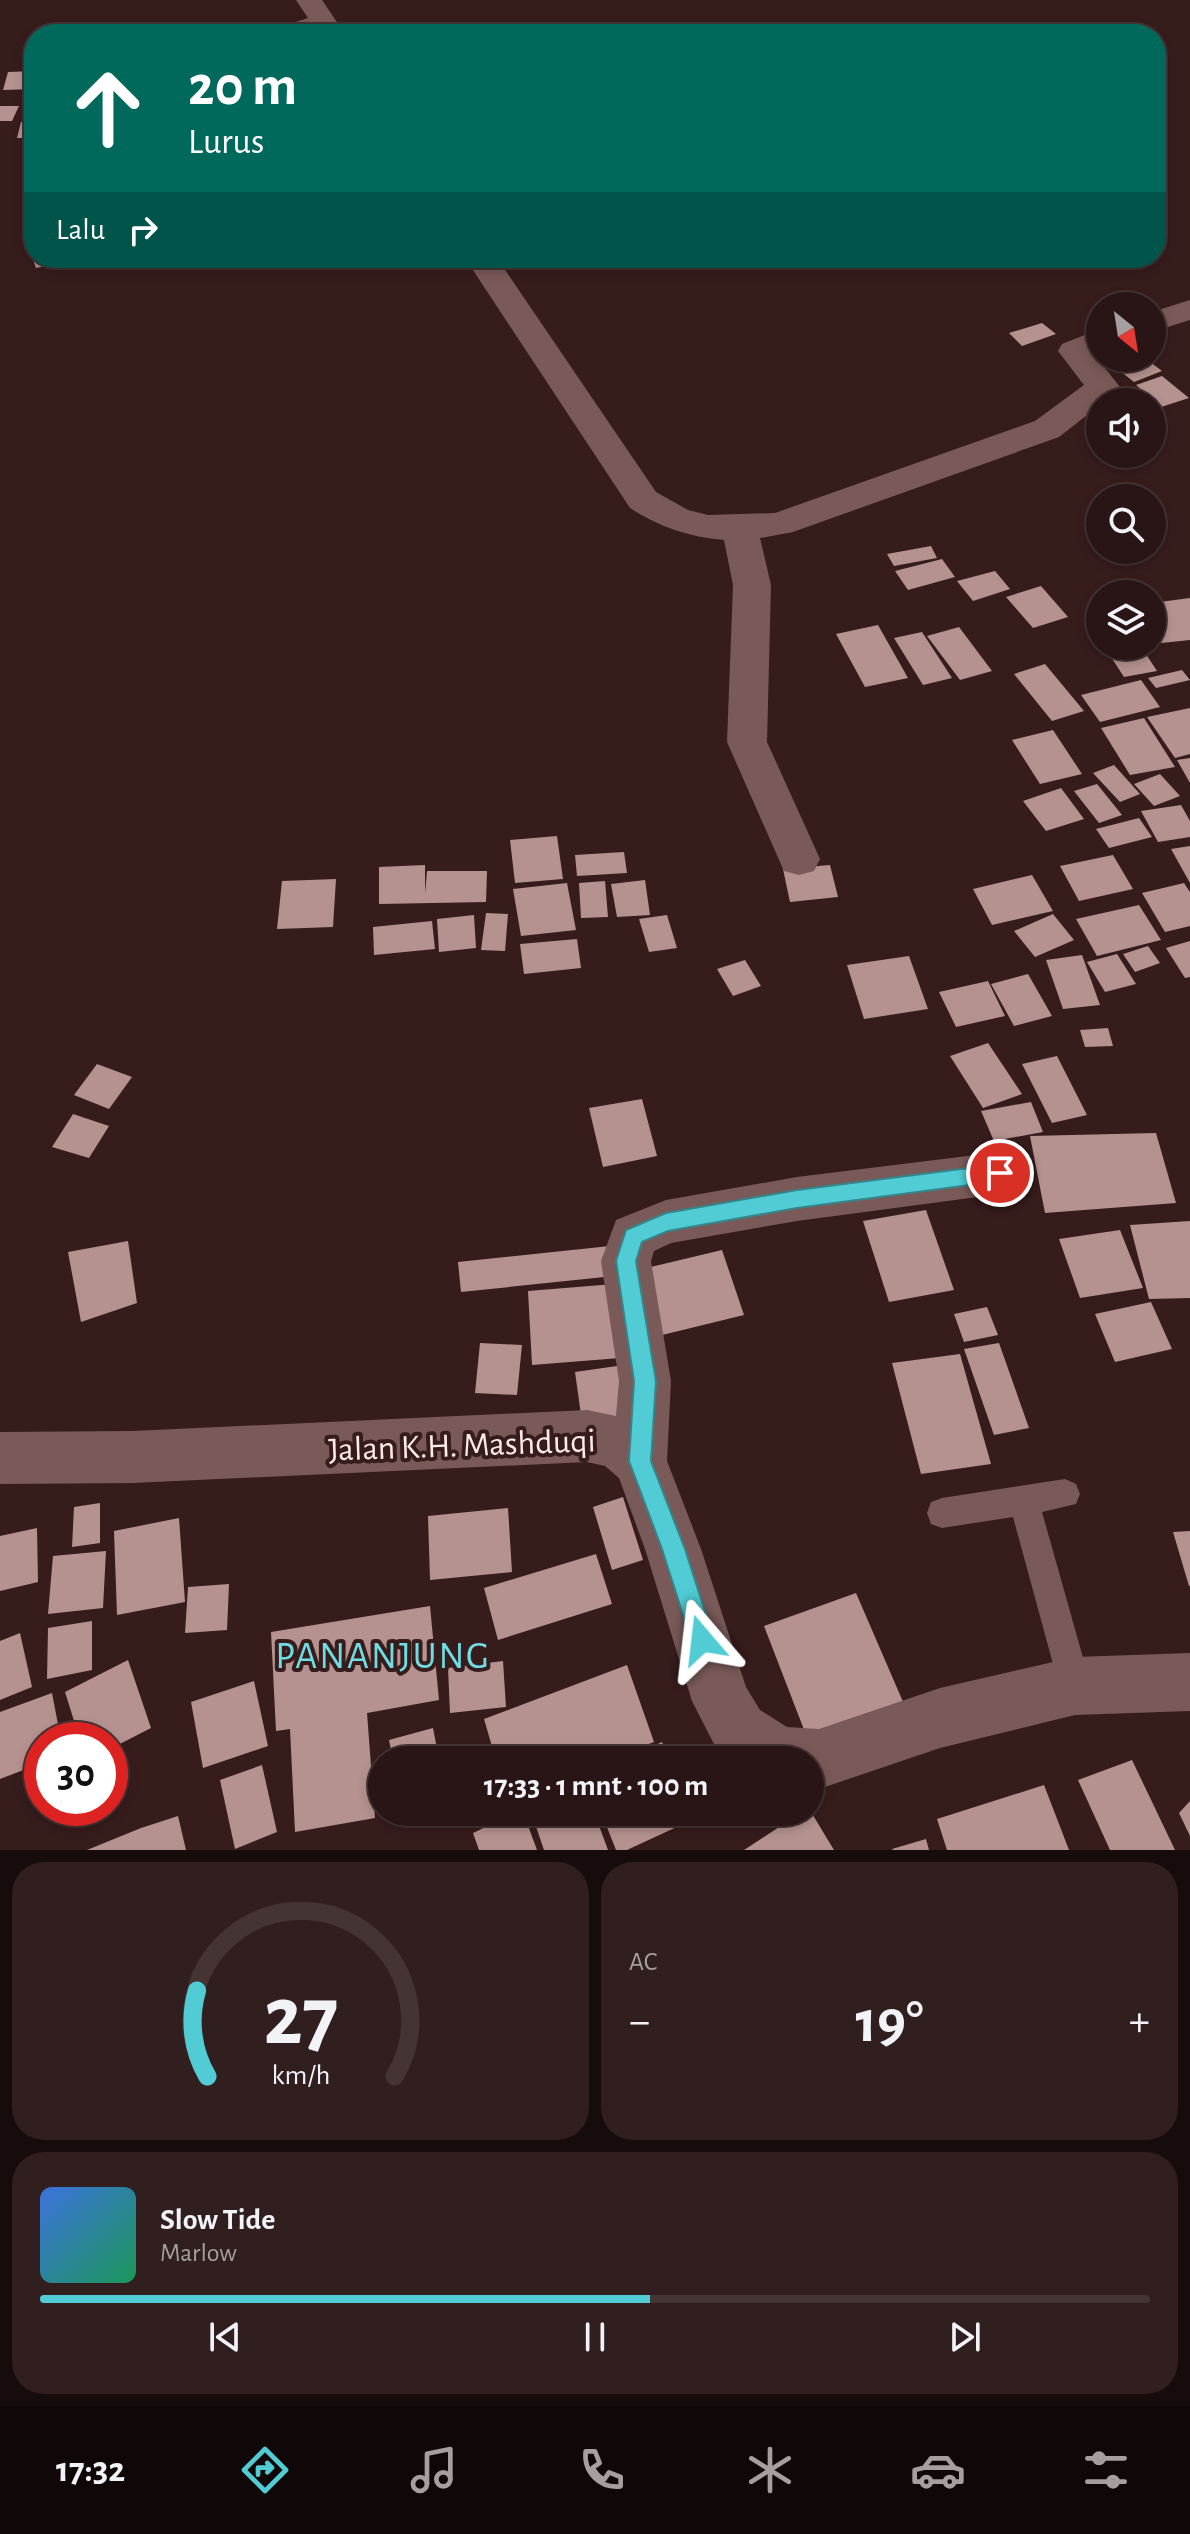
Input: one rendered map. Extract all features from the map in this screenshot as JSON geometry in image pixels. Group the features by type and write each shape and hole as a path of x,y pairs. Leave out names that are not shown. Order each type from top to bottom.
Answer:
{"street":[{"path":"488,268 643,500 665,516 685,524 740,530 780,524 1047,429 1103,387 1091,372"},
{"path":"1166,318 1190,310"},
{"path":"1086,345 1074,351 1086,366"},
{"path":"740,530 752,585 747,742 799,859"},
{"path":"1000,1173 797,1199 666,1222 634,1236 626,1261 645,1381 640,1461 673,1549 721,1701 739,1731 779,1757 819,1759 940,1718 1075,1686 1190,1682"},
{"name":"Jalan K.H. Mashduqi","path":"0,1458 133,1457 587,1436 619,1443 640,1461"}],"lane":[{"path":"942,1513 1024,1503 1065,1494"},
{"path":"1024,1503 1075,1686"}],"building":[{"path":"24,71 24,89 3,90 8,72"},
{"path":"0,106 19,106 12,121 0,121"},
{"path":"21,122 24,122 24,138 17,138"},
{"path":"1042,323 1056,334 1022,346 1009,333"},
{"path":"1121,372 1159,372 1134,382"},
{"path":"1162,376 1189,398 1166,405 1166,388 1139,388 1136,385"},
{"path":"931,546 937,558 894,566 887,554"},
{"path":"942,559 955,577 908,590 895,571"},
{"path":"995,571 1010,589 973,601 957,581"},
{"path":"1041,586 1068,617 1033,628 1006,597"},
{"path":"1190,598 1190,640 1166,643 1166,601"},
{"path":"878,625 908,678 865,687 836,634"},
{"path":"959,627 992,671 960,680 927,636"},
{"path":"922,632 952,678 923,685 894,638"},
{"path":"1113,660 1150,660 1157,671 1124,677"},
{"path":"1045,664 1084,711 1052,721 1014,674"},
{"path":"1182,670 1190,680 1156,688 1148,678"},
{"path":"1141,680 1160,707 1100,722 1081,695"},
{"path":"1190,708 1190,754 1175,758 1147,717"},
{"path":"1144,718 1175,767 1130,775 1101,728"},
{"path":"1053,730 1082,774 1040,784 1012,740"},
{"path":"1190,758 1190,783 1177,760"},
{"path":"1114,765 1140,794 1120,802 1093,773"},
{"path":"1160,774 1180,796 1154,806 1134,784"},
{"path":"1097,784 1122,815 1099,823 1074,791"},
{"path":"1061,788 1084,819 1046,831 1023,801"},
{"path":"1181,805 1190,821 1190,837 1158,842 1141,811"},
{"path":"1139,818 1152,837 1109,848 1096,829"},
{"path":"557,836 563,879 515,883 510,840"},
{"path":"1190,846 1190,883 1171,849"},
{"path":"624,852 627,873 577,876 575,855"},
{"path":"1113,855 1133,889 1079,901 1060,866"},
{"path":"425,865 425,894 427,871 487,871 486,902 379,904 379,867"},
{"path":"830,865 838,897 790,902 783,869"},
{"path":"1032,875 1053,911 992,925 973,889"},
{"path":"336,879 333,927 277,929 282,881"},
{"path":"645,880 650,915 617,917 611,884"},
{"path":"605,881 608,917 581,918 579,883"},
{"path":"567,883 576,930 521,936 513,889"},
{"path":"1184,883 1190,892 1190,926 1165,932 1142,893"},
{"path":"1139,905 1161,940 1097,956 1076,919"},
{"path":"486,913 508,914 505,951 481,950"},
{"path":"1053,914 1074,940 1035,957 1014,931"},
{"path":"474,915 476,948 439,952 437,919"},
{"path":"667,915 677,948 649,952 639,919"},
{"path":"432,921 435,949 374,955 373,927"},
{"path":"577,939 581,968 524,974 520,944"},
{"path":"1190,941 1190,977 1185,978 1166,948"},
{"path":"1148,946 1160,963 1135,972 1123,954"},
{"path":"1117,954 1136,984 1105,992 1087,962"},
{"path":"1082,955 1100,1005 1063,1009 1046,960"},
{"path":"909,956 928,1009 864,1019 847,965"},
{"path":"745,960 761,986 733,996 717,969"},
{"path":"1028,974 1052,1016 1014,1026 991,984"},
{"path":"988,981 1005,1016 956,1027 939,992"},
{"path":"1108,1028 1113,1046 1085,1047 1080,1030"},
{"path":"988,1043 1022,1094 983,1108 950,1056"},
{"path":"1057,1056 1087,1115 1052,1123 1022,1064"},
{"path":"97,1064 132,1077 109,1109 74,1095"},
{"path":"642,1099 657,1156 603,1167 589,1108"},
{"path":"1031,1102 1043,1132 994,1141 981,1111"},
{"path":"73,1114 109,1126 89,1158 52,1147"},
{"path":"1156,1133 1176,1203 1045,1213 1030,1136"},
{"path":"926,1210 954,1290 889,1302 863,1221"},
{"path":"1190,1221 1190,1298 1149,1299 1130,1225"},
{"path":"1120,1230 1143,1288 1080,1298 1059,1239"},
{"path":"128,1241 137,1303 81,1322 68,1252"},
{"path":"610,1246 614,1276 461,1292 458,1262"},
{"path":"722,1250 744,1315 654,1337 634,1271"},
{"path":"614,1284 620,1358 532,1365 528,1291"},
{"path":"1151,1302 1172,1349 1115,1362 1095,1314"},
{"path":"987,1307 998,1335 964,1342 954,1314"},
{"path":"480,1343 522,1345 517,1395 475,1393"},
{"path":"999,1343 1029,1428 994,1435 964,1349"},
{"path":"960,1354 991,1464 921,1474 892,1363"},
{"path":"631,1364 639,1414 582,1422 575,1372"},
{"path":"623,1497 643,1560 612,1570 593,1507"},
{"path":"100,1503 100,1543 72,1547 74,1507"},
{"path":"508,1508 512,1572 430,1580 428,1516"},
{"path":"179,1518 185,1602 117,1615 114,1531"},
{"path":"37,1528 38,1582 0,1591 0,1536"},
{"path":"1190,1531 1190,1586 1189,1586 1173,1532"},
{"path":"106,1551 103,1608 48,1614 53,1556"},
{"path":"596,1554 612,1604 498,1640 484,1588"},
{"path":"229,1584 227,1630 185,1633 188,1587"},
{"path":"856,1593 904,1704 808,1740 764,1626"},
{"path":"430,1606 439,1700 367,1713 368,1819 295,1832 290,1729 276,1731 271,1632"},
{"path":"92,1621 92,1670 47,1679 48,1628"},
{"path":"20,1633 32,1687 0,1700 0,1641"},
{"path":"128,1660 151,1728 128,1740 128,1722 74,1722 65,1692"},
{"path":"503,1661 506,1707 450,1713 448,1668"},
{"path":"627,1665 654,1742 644,1746 492,1746 484,1719"},
{"path":"254,1681 268,1746 203,1768 191,1702"},
{"path":"52,1693 58,1722 24,1722 24,1770 0,1779 0,1712"},
{"path":"433,1728 436,1746 390,1746 389,1740"},
{"path":"1132,1760 1175,1850 1110,1850 1078,1780"},
{"path":"262,1765 277,1832 235,1849 220,1780"},
{"path":"1044,1785 1069,1850 947,1850 937,1819"},
{"path":"1190,1801 1190,1836 1179,1813"},
{"path":"178,1816 186,1850 87,1850 141,1828"},
{"path":"488,1826 528,1826 537,1850 479,1850 473,1833"},
{"path":"536,1826 599,1826 608,1850 544,1850"},
{"path":"607,1826 679,1826 627,1850 616,1850"},
{"path":"781,1826 819,1826 834,1850 744,1850"},
{"path":"926,1839 929,1850 892,1849"}],"district":[{"name":"PANANJUNG","path":"383,1657"}],"route":[{"path":"702,1640 640,1461 645,1381 626,1261 634,1236 666,1222 797,1199 1000,1173"}]}
